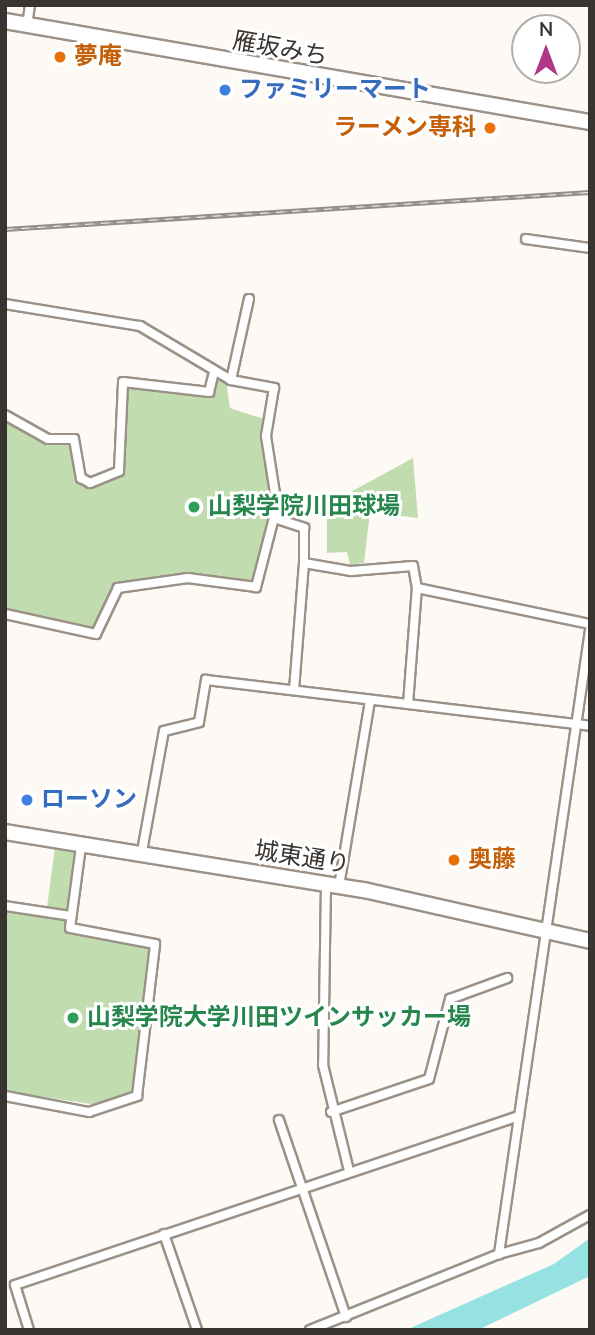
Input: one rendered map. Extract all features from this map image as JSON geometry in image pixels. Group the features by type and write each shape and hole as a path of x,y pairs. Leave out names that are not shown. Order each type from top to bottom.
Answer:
{"highway":[{"name":"雁坂みち","path":"5,21 590,122"},
{"name":"城東通り","path":"5,832 141,857 333,885 590,941"}],"street":[{"path":"27,26 30,5"},
{"path":"526,239 590,248"},
{"path":"231,380 249,299"},
{"path":"5,304 140,326 231,380 274,388 266,436 274,517 256,587 188,578 118,588 96,634 5,614"},
{"path":"5,415 48,439 74,439 81,478 90,483 119,471 123,382 209,392 214,372"},
{"path":"274,517 304,528 304,563 294,690"},
{"path":"304,563 351,571 413,566 417,588 408,704"},
{"path":"417,588 590,624"},
{"path":"499,1254 574,725 590,630"},
{"path":"141,857 164,731 200,722 206,680 590,726"},
{"path":"349,1171 331,1112 323,1065 333,885 370,700"},
{"path":"5,1096 89,1112 137,1096 155,944 70,928 80,847"},
{"path":"5,906 71,916"},
{"path":"331,1112 429,1079 450,999 507,978"},
{"path":"29,1330 15,1285 519,1116"},
{"path":"279,1120 346,1317"},
{"path":"310,1330 499,1254 539,1243 590,1216"},
{"path":"164,1234 197,1330"}],"green space":[{"path":"214,372 226,380 230,408 267,420 277,506 256,587 188,578 118,588 96,634 5,614 5,415 48,439 74,439 81,478 90,483 119,471 123,382 209,392"},
{"path":"413,458 418,518 370,512 364,563 350,565 347,552 327,553 327,505"},
{"name":"山梨学院大学川田ツインサッカー場","path":"55,847 78,851 67,930 149,946 133,1092 98,1105 5,1091 5,906 46,915"}],"water":[{"path":"590,1238 590,1276 478,1330 406,1330 554,1264"}],"railway":[{"path":"5,229 590,192"}],"place":[{"name":"夢庵","path":"60,57"},
{"name":"ファミリーマート","path":"225,90"},
{"name":"ラーメン専科","path":"490,128"},
{"name":"山梨学院川田球場","path":"194,507"},
{"name":"ローソン","path":"27,800"},
{"name":"奥藤","path":"454,860"},
{"name":"山梨学院大学川田ツインサッカー場","path":"73,1018"}]}
